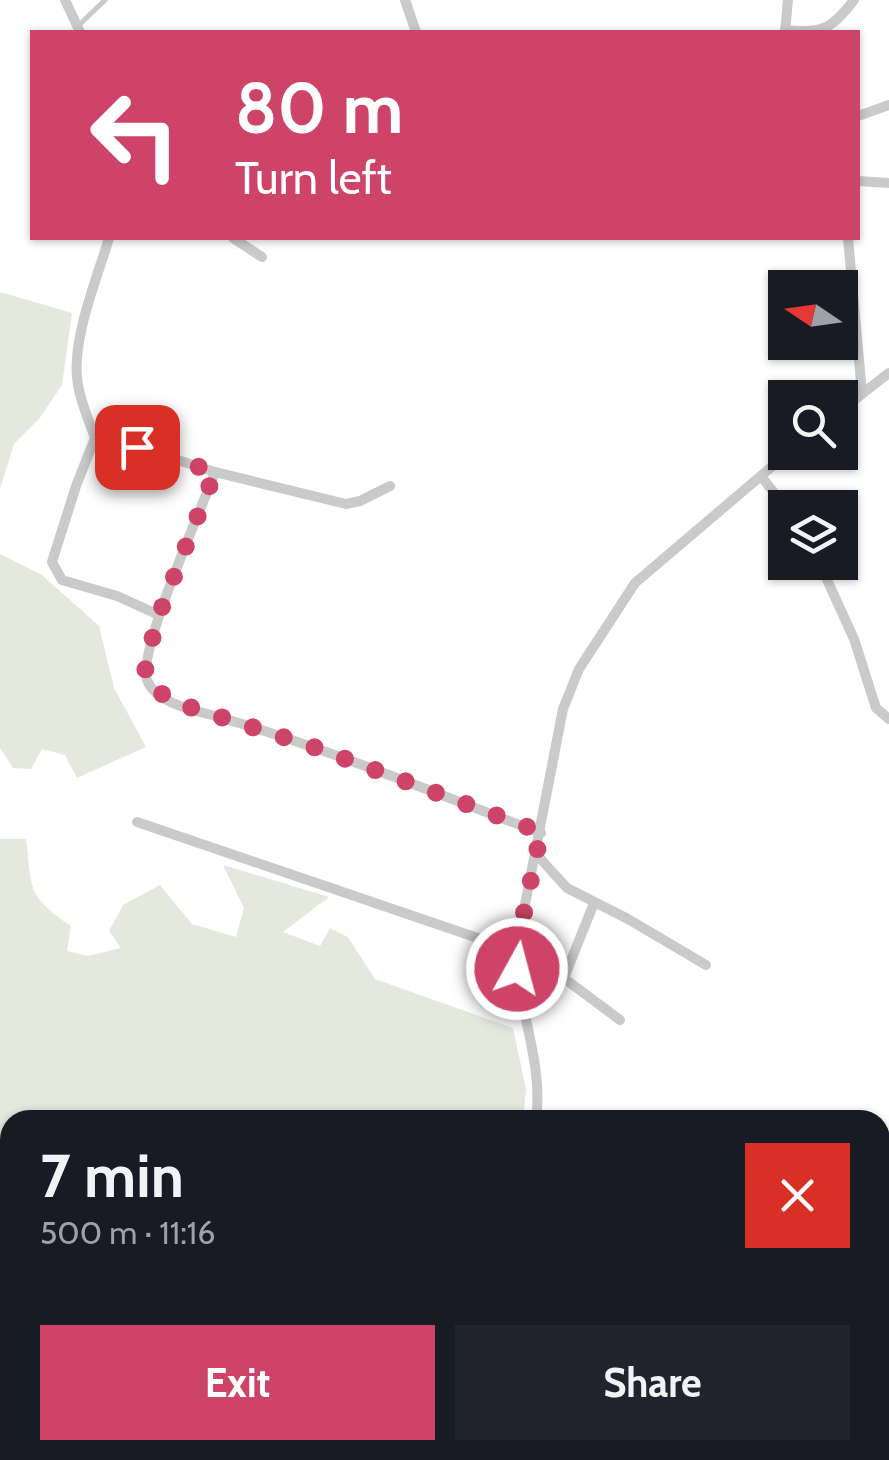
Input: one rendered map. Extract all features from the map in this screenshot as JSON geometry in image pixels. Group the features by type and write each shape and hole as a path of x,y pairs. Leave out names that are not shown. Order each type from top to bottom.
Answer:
{"street":[{"path":"65,0 78,30"},
{"path":"406,0 415,30"},
{"path":"785,30 788,0"},
{"path":"821,30 827,29 854,0"},
{"path":"860,115 889,105"},
{"path":"860,180 889,183"},
{"path":"108,240 76,363 77,382 95,438 54,550 55,572 62,580 117,596 159,615"},
{"path":"236,240 262,257"},
{"path":"848,240 862,392"},
{"path":"858,395 889,373"},
{"path":"95,438 346,504 390,486"},
{"path":"536,1110 538,1080 518,986 517,947 563,709 579,669 635,582 769,470"},
{"path":"215,472 159,615 145,675 158,694 541,832"},
{"path":"762,476 772,490"},
{"path":"827,580 854,638 876,708 889,719"},
{"path":"137,822 517,947 620,1020"},
{"path":"536,854 567,888 706,966"},
{"path":"564,978 594,902"}],"lane":[{"path":"78,30 105,0"}],"shaded area":[{"path":"0,292 72,313 62,385 39,419 14,444 0,489"},
{"path":"0,554 42,575 99,626 114,688 146,747 77,778 65,755 42,749 31,769 13,768 0,748"},
{"path":"0,839 26,839 34,890 46,907 71,926 67,951 88,956 121,948 109,931 123,905 160,885 192,924 236,937 244,908 223,865 329,897 283,932 320,946 330,928 348,937 375,979 513,1028 526,1089 524,1110 0,1110"}],"route":[{"path":"137,447 215,472 159,615 146,661 149,685 174,702 311,746 541,832 516,951 517,969"}]}
